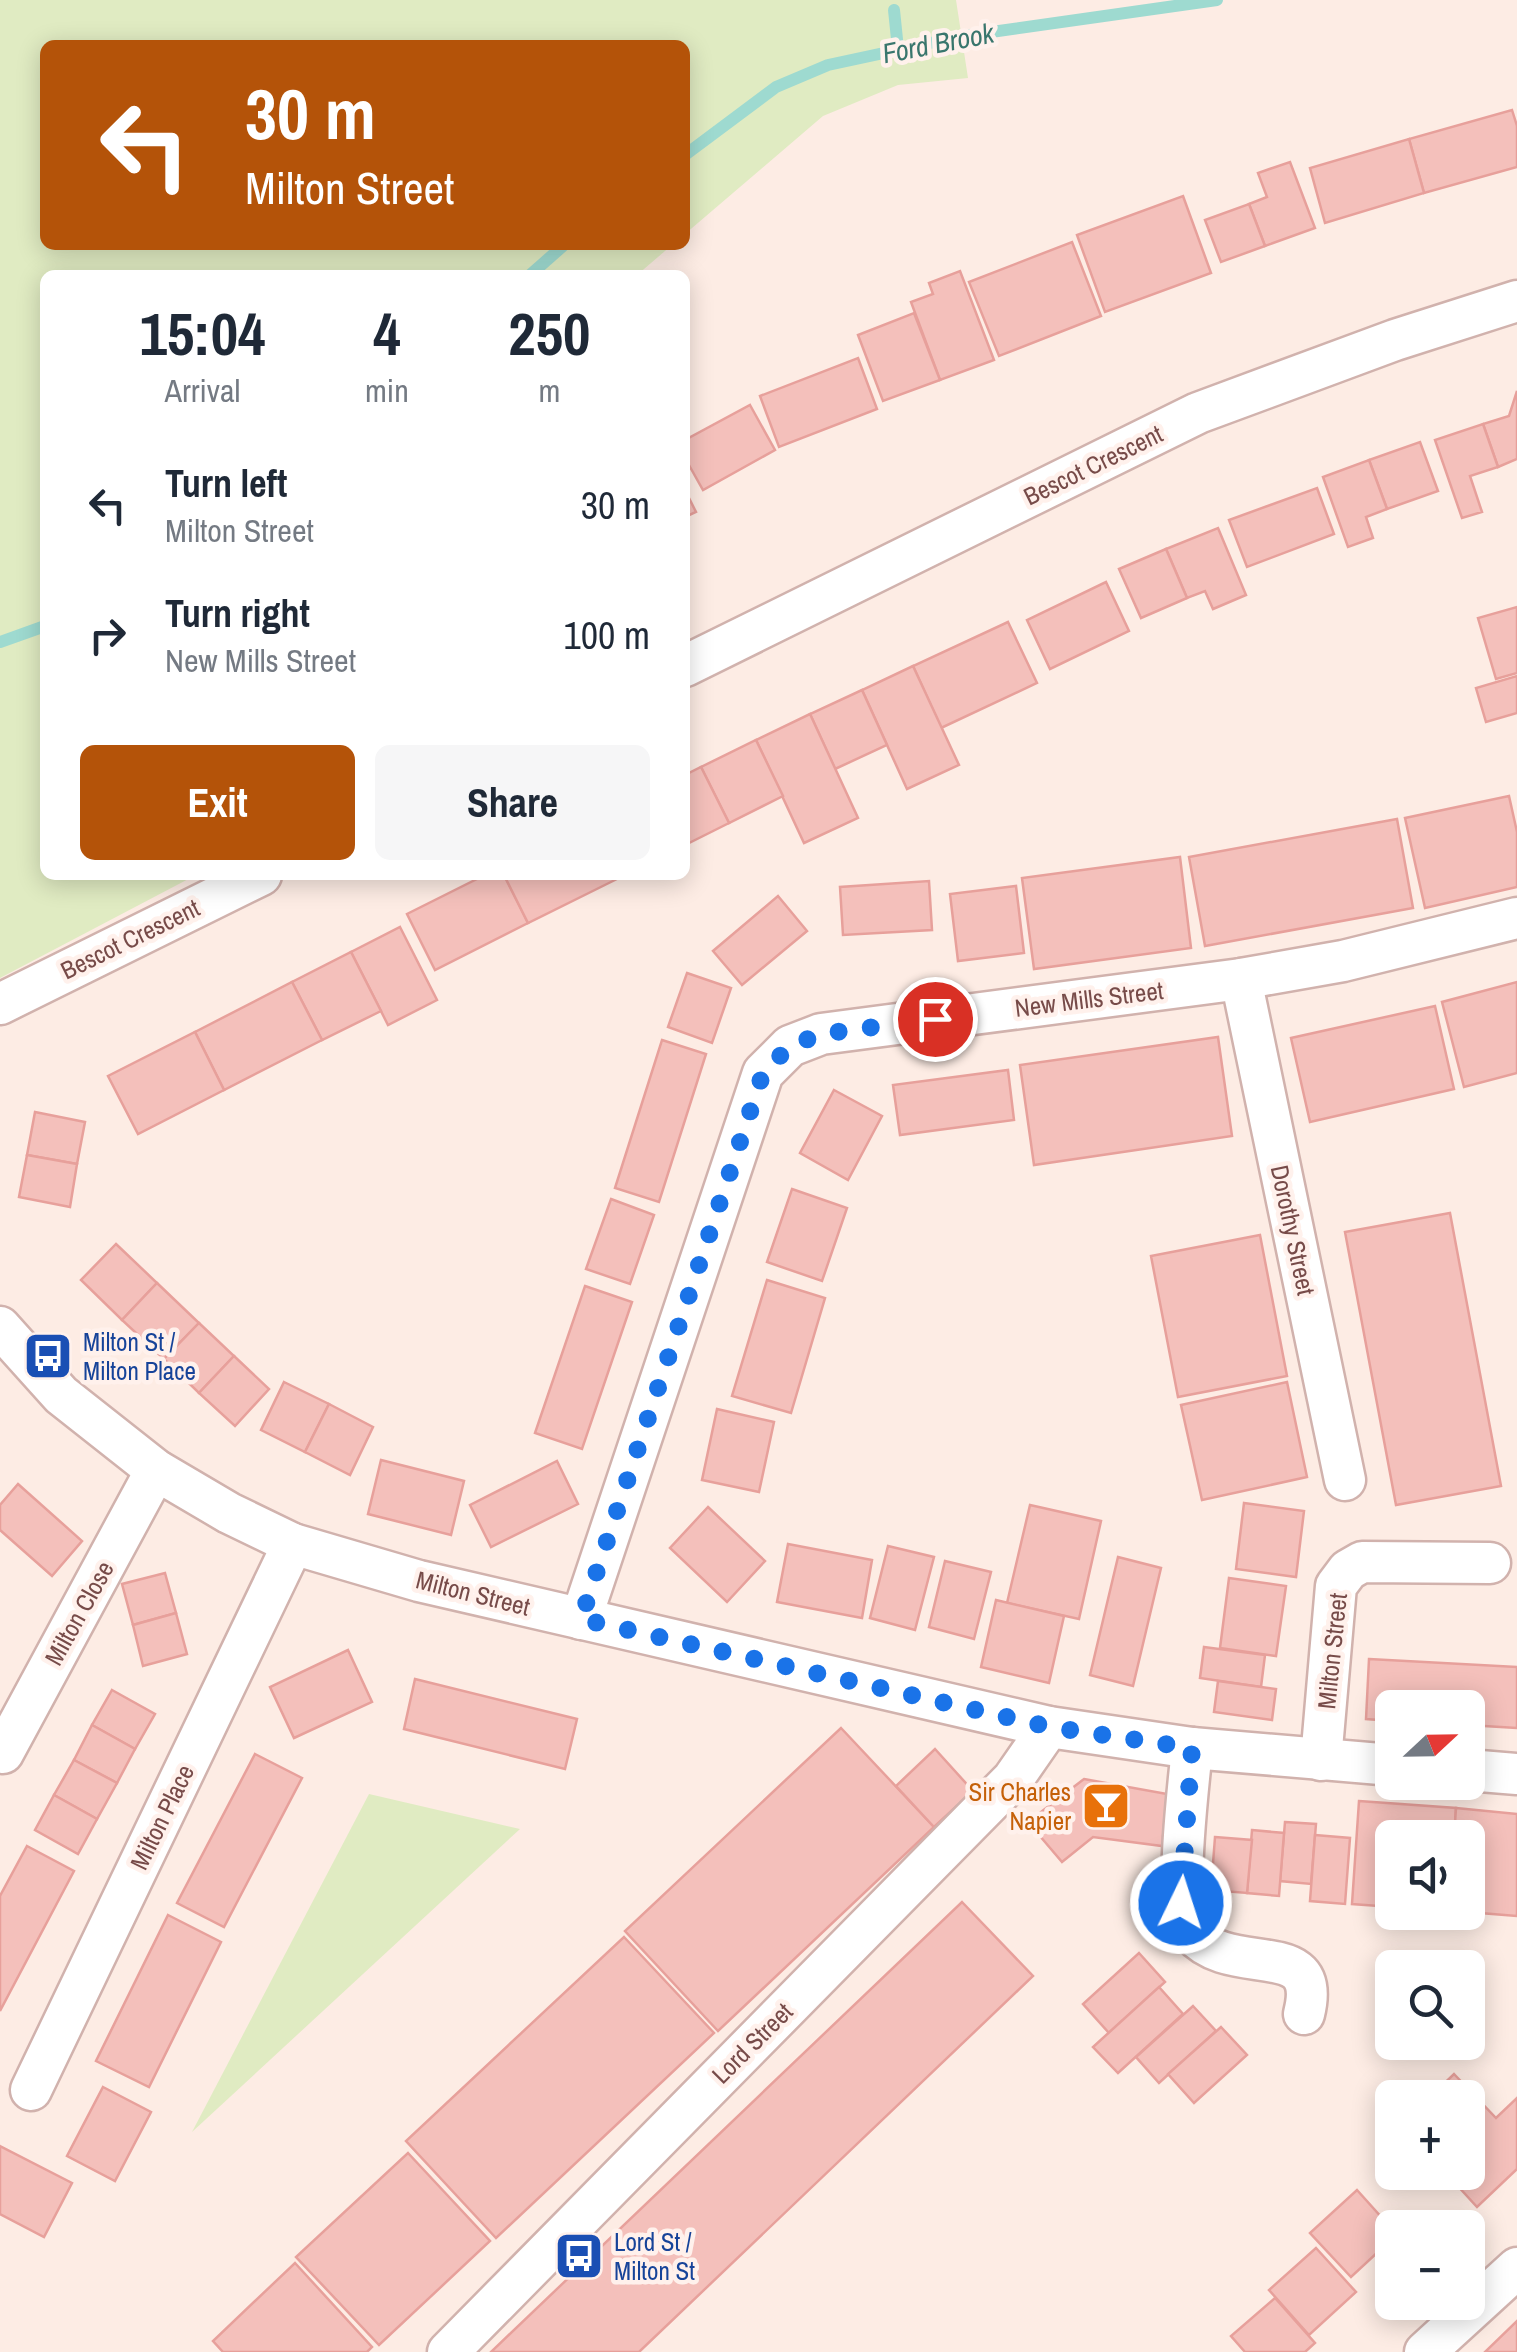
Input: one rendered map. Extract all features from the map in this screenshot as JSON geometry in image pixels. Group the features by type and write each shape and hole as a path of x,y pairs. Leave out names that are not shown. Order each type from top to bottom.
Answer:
{"street":[{"name":"Bescot Crescent","path":"690,664 1198,413 1395,340 1517,301"},
{"name":"Bescot Crescent","path":"0,1004 251,880"},
{"name":"New Mills Street","path":"581,1619 763,1073 790,1046 821,1034 1241,979 1343,961 1517,918"},
{"name":"Dorothy Street","path":"1241,979 1345,1480"},
{"name":"Milton Street","path":"0,1327 60,1395 156,1470 228,1513 293,1544 419,1580 1050,1727 1192,1748 1375,1764"},
{"name":"Milton Close","path":"0,1751 3,1753 156,1470"},
{"name":"Milton Place","path":"31,2090 293,1544"},
{"name":"Milton Street","path":"1321,1760 1336,1586 1348,1570 1362,1562 1490,1563"},
{"name":"Lord Street","path":"448,2352 1012,1779 1050,1727"},
{"path":"1192,1748 1181,1903 1189,1930 1210,1948 1234,1958 1288,1964 1304,1976 1309,1993 1304,2014"},
{"path":"1485,1771 1517,1774"},
{"path":"1425,2352 1517,2268"}],"green space":[{"path":"0,0 956,0 968,78 898,85 823,116 690,230 690,40 40,40 40,250 666,250 643,270 40,270 40,880 186,880 0,978"},
{"path":"369,1794 520,1829 192,2132"}],"building":[{"path":"1512,110 1517,126 1517,167 1424,193 1409,139"},
{"path":"1409,139 1424,193 1325,223 1310,168"},
{"path":"1290,162 1315,228 1265,246 1249,204 1267,197 1258,173"},
{"path":"1183,196 1211,273 1105,312 1077,235"},
{"path":"1249,204 1265,246 1221,262 1205,220"},
{"path":"1072,242 1101,316 999,356 969,282"},
{"path":"960,271 994,360 940,380 911,302 933,294 929,283"},
{"path":"914,313 940,380 883,401 858,335"},
{"path":"858,358 877,409 779,447 760,396"},
{"path":"1517,391 1517,459 1498,467 1483,424 1509,416"},
{"path":"750,405 775,450 703,490 690,467 690,437"},
{"path":"1483,424 1498,467 1470,476 1482,512 1462,518 1435,440"},
{"path":"1420,442 1438,491 1387,509 1369,460"},
{"path":"1369,460 1387,509 1366,517 1373,538 1348,547 1323,477"},
{"path":"1317,488 1334,534 1247,567 1229,520"},
{"path":"1218,528 1246,595 1213,609 1205,591 1187,598 1166,549"},
{"path":"1166,549 1187,598 1141,618 1119,569"},
{"path":"1106,582 1129,631 1050,669 1027,620"},
{"path":"1517,607 1517,673 1496,679 1478,618"},
{"path":"1008,622 1037,683 941,728 913,666"},
{"path":"913,666 959,765 907,789 862,690"},
{"path":"1517,676 1517,713 1486,722 1476,688"},
{"path":"862,690 887,745 835,769 810,714"},
{"path":"810,714 858,818 804,843 756,740"},
{"path":"756,740 783,796 729,823 701,767"},
{"path":"701,767 729,823 690,842 690,772"},
{"path":"1509,796 1517,832 1517,887 1425,908 1405,818"},
{"path":"1397,819 1413,908 1205,946 1189,857"},
{"path":"1180,857 1191,948 1034,969 1022,878"},
{"path":"475,880 506,880 528,923 435,970 407,914"},
{"path":"506,880 615,880 528,923"},
{"path":"929,881 932,930 843,935 840,887"},
{"path":"1016,886 1024,953 958,961 950,894"},
{"path":"778,896 807,931 742,985 713,951"},
{"path":"400,927 437,1000 388,1025 351,952"},
{"path":"351,952 381,1011 322,1040 292,982"},
{"path":"687,973 731,988 712,1043 668,1027"},
{"path":"292,982 322,1040 224,1090 195,1032"},
{"path":"1517,982 1517,1073 1464,1087 1442,1002"},
{"path":"1435,1006 1454,1089 1310,1122 1291,1038"},
{"path":"195,1032 224,1090 138,1134 108,1076"},
{"path":"1218,1037 1232,1136 1034,1165 1020,1065"},
{"path":"662,1040 706,1054 659,1202 615,1188"},
{"path":"1008,1070 1014,1120 900,1135 893,1085"},
{"path":"834,1090 882,1116 848,1180 800,1153"},
{"path":"35,1112 85,1122 77,1164 27,1155"},
{"path":"27,1155 77,1164 70,1207 19,1197"},
{"path":"792,1189 847,1208 822,1281 767,1262"},
{"path":"611,1199 654,1215 630,1284 586,1269"},
{"path":"1450,1213 1501,1486 1396,1505 1345,1232"},
{"path":"1260,1235 1287,1376 1178,1397 1151,1256"},
{"path":"116,1244 157,1283 122,1320 81,1280"},
{"path":"767,1280 825,1298 791,1413 732,1396"},
{"path":"157,1283 199,1323 164,1359 122,1320"},
{"path":"585,1286 632,1302 582,1449 535,1433"},
{"path":"199,1323 234,1356 199,1393 164,1359"},
{"path":"234,1356 269,1389 235,1426 199,1393"},
{"path":"284,1382 329,1404 305,1452 261,1430"},
{"path":"1287,1382 1307,1477 1202,1500 1181,1405"},
{"path":"329,1404 373,1427 350,1475 305,1452"},
{"path":"717,1409 774,1422 759,1492 702,1480"},
{"path":"381,1460 464,1481 451,1535 368,1514"},
{"path":"557,1461 578,1504 491,1547 470,1505"},
{"path":"18,1484 82,1541 52,1576 0,1530 0,1505"},
{"path":"1244,1503 1304,1511 1296,1577 1236,1569"},
{"path":"1030,1505 1101,1521 1079,1619 1007,1603"},
{"path":"708,1507 765,1561 727,1602 670,1548"},
{"path":"788,1544 872,1560 862,1618 777,1602"},
{"path":"888,1546 934,1557 915,1630 870,1618"},
{"path":"1118,1557 1161,1568 1133,1686 1090,1675"},
{"path":"945,1561 991,1572 974,1639 929,1627"},
{"path":"165,1573 176,1613 133,1625 122,1584"},
{"path":"1229,1578 1286,1586 1276,1656 1220,1648"},
{"path":"996,1600 1064,1616 1049,1683 981,1667"},
{"path":"176,1613 187,1654 143,1666 133,1625"},
{"path":"1204,1647 1265,1655 1261,1687 1200,1678"},
{"path":"348,1650 372,1702 294,1738 270,1687"},
{"path":"1369,1659 1517,1667 1517,1728 1485,1726 1485,1690 1375,1690 1375,1720 1366,1719"},
{"path":"415,1679 577,1719 565,1769 404,1729"},
{"path":"1218,1681 1276,1689 1272,1720 1214,1712"},
{"path":"112,1690 155,1714 135,1749 92,1725"},
{"path":"92,1725 135,1749 117,1783 74,1760"},
{"path":"841,1728 934,1827 718,2031 625,1931"},
{"path":"935,1749 973,1791 934,1827 896,1786"},
{"path":"255,1754 302,1778 224,1927 177,1903"},
{"path":"74,1760 117,1783 97,1819 54,1795"},
{"path":"1084,1779 1167,1794 1162,1846 1093,1837 1062,1862 1028,1822"},
{"path":"54,1795 97,1819 78,1854 35,1830"},
{"path":"1359,1801 1456,1808 1455,1820 1375,1820 1375,1906 1352,1904"},
{"path":"1456,1808 1517,1814 1517,1916 1485,1913 1485,1820 1455,1820"},
{"path":"1285,1822 1316,1824 1311,1884 1280,1881"},
{"path":"1252,1830 1284,1833 1279,1896 1247,1893"},
{"path":"1315,1835 1350,1838 1345,1904 1310,1901"},
{"path":"1215,1837 1252,1840 1247,1893 1211,1890"},
{"path":"27,1846 74,1871 0,2011 0,1896"},
{"path":"962,1902 1033,1976 639,2352 491,2352"},
{"path":"168,1915 221,1942 149,2087 96,2061"},
{"path":"624,1937 714,2033 496,2238 406,2141"},
{"path":"1139,1953 1165,1982 1109,2033 1083,2004"},
{"path":"1159,1987 1183,2014 1118,2073 1093,2047"},
{"path":"1193,2006 1216,2031 1159,2083 1136,2057"},
{"path":"1221,2027 1247,2055 1194,2103 1168,2074"},
{"path":"103,2087 151,2112 115,2181 67,2156"},
{"path":"1517,2098 1517,2169 1477,2207 1461,2190 1485,2190 1485,2106 1496,2118"},
{"path":"0,2146 72,2183 44,2237 0,2214"},
{"path":"408,2153 490,2241 379,2345 296,2257"},
{"path":"1357,2190 1375,2210 1375,2255 1351,2277 1310,2233"},
{"path":"1316,2248 1356,2292 1309,2335 1269,2290"},
{"path":"295,2263 372,2347 367,2352 223,2352 213,2341"},
{"path":"1275,2298 1315,2343 1305,2352 1245,2352 1231,2336"},
{"path":"1517,2321 1517,2352 1485,2352"}],"waterway":[{"name":"Ford Brook","path":"690,151 776,87 828,65 963,36 1217,0"},
{"path":"894,10 898,49"},
{"name":"Ford Brook","path":"536,270 558,250"},
{"name":"Ford Brook","path":"0,642 40,628"}],"place":[{"name":"Milton St / Milton Place","path":"48,1356"},
{"name":"Sir Charles Napier","path":"1106,1806"},
{"name":"Lord St / Milton St","path":"579,2256"}],"route":[{"path":"935,1019 821,1034 790,1046 763,1073 581,1619 1050,1727 1192,1748 1181,1903"}]}
